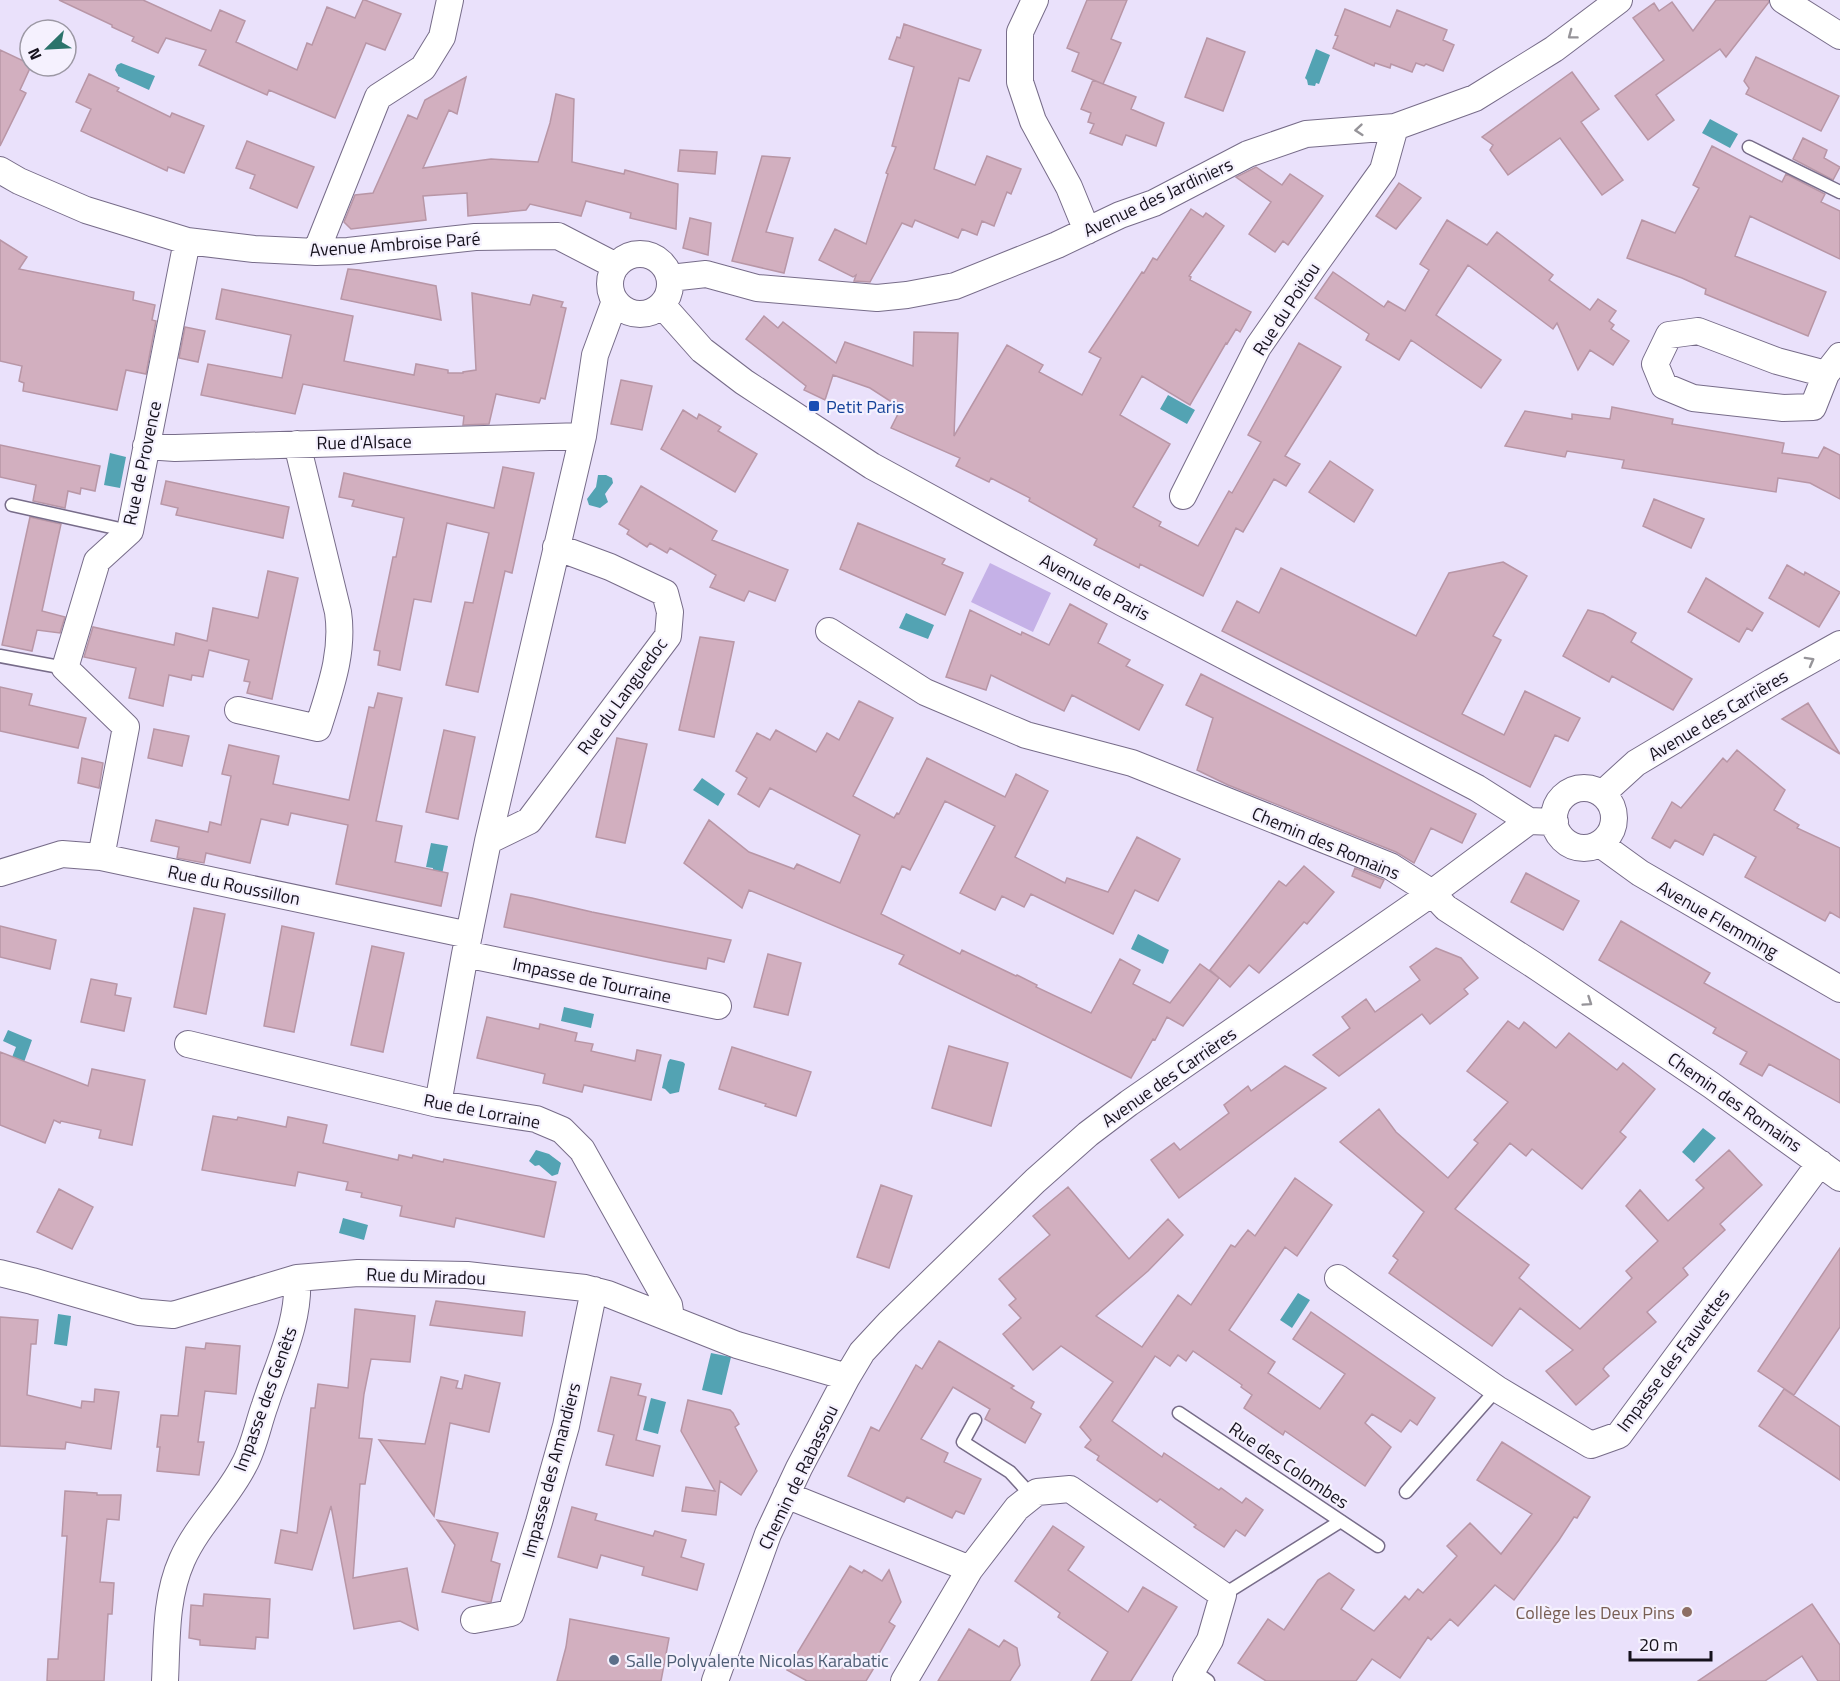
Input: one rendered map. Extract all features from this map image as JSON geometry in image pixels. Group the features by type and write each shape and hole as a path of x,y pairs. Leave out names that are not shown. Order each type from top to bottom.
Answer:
{"street":[{"path":"315,252 378,97 423,68 442,37 450,0"},
{"path":"1035,0 1020,32 1020,82 1033,121 1069,187 1087,231"},
{"name":"Avenue des Jardiniers","path":"670,278 706,274 758,288 877,298 955,286 1120,215 1154,203 1248,154 1306,134 1395,127 1475,98 1554,49 1619,0"},
{"path":"1783,0 1840,36"},
{"name":"Rue du Poitou","path":"1183,496 1258,347 1383,170 1395,127"},
{"name":"Avenue Ambroise Paré","path":"0,170 19,181 86,210 187,241 254,249 315,252 348,251 475,237 558,236 616,266"},
{"name":"Rue de Provence","path":"65,668 97,561 130,531 187,241"},
{"path":"632,255 652,256 661,261 670,278 671,288 668,297 656,311 638,315 621,308 611,293 610,284 616,266 623,259 632,255"},
{"path":"438,1104 488,841 583,436 595,355 615,301"},
{"name":"Avenue de Paris","path":"662,305 702,350 744,382 872,466 1123,603 1477,788 1529,821"},
{"path":"1698,331 1777,361 1833,365 1813,407 1783,408 1693,398 1664,386 1655,364 1669,335 1698,331"},
{"name":"Rue d'Alsace","path":"146,446 175,448 583,436"},
{"path":"238,710 318,728 334,675 341,633 338,612 297,444"},
{"name":"Rue du Languedoc","path":"488,841 529,821 668,636 670,612 665,592 610,567 556,547"},
{"name":"Chemin des Romains","path":"829,631 926,692 1026,735 1143,768 1390,866 1432,892 1446,908 1711,1085 1830,1170"},
{"name":"Avenue des Carrières","path":"1602,794 1636,763 1840,644"},
{"path":"65,668 126,727 101,857"},
{"path":"1583,788 1593,789 1602,794 1609,801 1613,810 1612,829 1607,838 1590,848 1571,845 1557,831 1555,812 1559,803 1574,790 1583,788"},
{"path":"1529,821 1555,822"},
{"name":"Avenue des Carrières","path":"847,1377 862,1352 889,1323 1035,1181 1088,1134 1529,821"},
{"name":"Avenue Flemming","path":"1599,844 1640,873 1840,989"},
{"name":"Rue du Roussillon","path":"0,873 62,854 101,857 467,945"},
{"name":"Impasse de Tourraine","path":"467,945 718,1006"},
{"name":"Rue de Lorraine","path":"188,1044 438,1104 536,1119 562,1130 582,1150 669,1305 671,1318"},
{"name":"Impasse des Fauvettes","path":"1338,1278 1497,1389 1591,1445 1619,1435 1830,1170"},
{"name":"Rue du Miradou","path":"0,1273 139,1312 173,1315 297,1278 358,1273 467,1275 594,1290 608,1293 737,1345 847,1377"},
{"name":"Impasse des Genêts","path":"165,1681 168,1611 181,1562 194,1535 226,1495 245,1464 294,1320 298,1290 297,1278"},
{"name":"Impasse des Amandiers","path":"474,1620 511,1613 540,1521 566,1426 594,1290"},
{"name":"Chemin de Rabassou","path":"716,1681 768,1534 847,1377"},
{"path":"904,1681 970,1569 1017,1508 1037,1492 1070,1489 1223,1595 1196,1677"},
{"path":"786,1495 970,1569"}],"lane":[{"path":"1749,147 1840,192"},
{"path":"12,505 130,531"},
{"path":"0,656 65,668"},
{"path":"1406,1492 1497,1389"},
{"name":"Rue des Colombes","path":"1179,1413 1378,1546"},
{"path":"975,1420 963,1442 1010,1472 1032,1496"},
{"path":"1223,1595 1341,1521"}],"shaded area":[{"path":"990,563 1051,593 1033,632 971,602"}],"water":[{"path":"1316,49 1330,55 1319,84 1316,83 1315,86 1308,85 1305,78"},
{"path":"121,63 155,76 149,90 118,76 115,70"},
{"path":"1710,119 1738,134 1730,148 1702,133"},
{"path":"1168,395 1195,410 1187,424 1160,409"},
{"path":"110,453 126,457 120,488 104,485"},
{"path":"598,475 612,478 613,483 605,494 608,502 600,508 589,505 587,499 596,487"},
{"path":"906,613 934,625 928,639 899,628"},
{"path":"702,778 725,794 718,806 693,790"},
{"path":"431,843 448,846 441,879 432,877 433,868 426,867"},
{"path":"1138,934 1169,950 1163,964 1131,949"},
{"path":"564,1007 594,1014 591,1028 561,1021"},
{"path":"8,1030 32,1040 23,1065 11,1060 16,1047 3,1041"},
{"path":"670,1059 685,1064 679,1092 670,1094 662,1088"},
{"path":"1703,1128 1716,1138 1694,1163 1682,1152"},
{"path":"536,1150 549,1154 561,1163 558,1174 552,1176 539,1165 535,1166 529,1161"},
{"path":"343,1218 368,1225 364,1240 339,1233"},
{"path":"1298,1293 1310,1300 1292,1328 1280,1320"},
{"path":"58,1314 71,1316 67,1346 54,1344"},
{"path":"711,1353 731,1357 722,1395 702,1390"},
{"path":"651,1398 666,1402 658,1434 643,1430"}],"building":[{"path":"59,0 143,0 211,31 220,10 245,21 236,42 297,70 307,43 312,45 327,7 355,18 365,0 401,14 385,50 366,43 335,118 269,90 267,95 199,65 206,50 166,38 158,53 132,41 134,37 112,25"},
{"path":"1087,0 1127,0 1111,39 1121,43 1103,84 1072,71 1079,53 1067,48"},
{"path":"1716,0 1768,0 1769,2 1726,57 1720,49 1656,95 1674,120 1648,140 1615,96 1664,60 1633,18 1654,3 1659,11 1672,2 1693,31"},
{"path":"1345,9 1390,27 1397,10 1447,30 1443,40 1454,45 1443,71 1426,64 1424,66 1416,63 1412,72 1391,64 1390,68 1375,63 1374,66 1333,48 1338,36 1335,35"},
{"path":"904,24 981,50 969,81 959,78 934,169 975,185 987,156 1021,169 1011,194 1007,192 994,226 982,221 977,235 962,229 958,238 915,220 912,227 902,223 870,282 854,281 856,275 853,277 819,260 835,229 866,244 888,174 886,173 896,147 892,146 914,67 889,59 897,37 900,38"},
{"path":"1207,38 1245,52 1223,111 1185,97"},
{"path":"0,50 18,58 18,78 26,78 20,90 26,93 0,146"},
{"path":"1756,57 1839,96 1821,131 1746,94 1749,88 1744,81"},
{"path":"1572,72 1599,109 1581,122 1623,180 1602,195 1560,138 1508,175 1490,150 1493,145 1482,137"},
{"path":"89,74 119,88 117,91 170,117 172,113 204,126 184,173 168,167 167,171 81,131 91,109 76,102"},
{"path":"466,77 457,114 449,110 423,168 491,159 538,162 556,94 574,99 572,162 624,174 625,170 678,184 676,229 630,218 631,213 586,201 581,216 530,204 526,210 468,216 467,193 423,196 426,220 351,229 344,222 355,195 373,193 408,115 417,119 425,100"},
{"path":"1093,80 1136,97 1131,109 1164,123 1156,146 1126,135 1122,145 1090,133 1094,124 1088,122 1091,113 1081,109"},
{"path":"1803,138 1827,150 1824,158 1840,167 1833,180 1793,159"},
{"path":"247,141 314,167 297,208 250,188 255,175 236,168"},
{"path":"1712,146 1782,182 1786,174 1825,194 1821,202 1840,211 1840,259 1750,216 1735,256 1826,292 1808,336 1705,294 1706,289 1682,278 1627,258 1642,220 1675,233 1699,188 1693,185"},
{"path":"680,150 717,152 715,174 678,171"},
{"path":"762,156 790,158 766,232 793,238 784,273 732,261"},
{"path":"1256,167 1282,185 1290,174 1323,196 1288,245 1283,241 1275,252 1249,234 1271,202 1236,177"},
{"path":"1399,183 1421,198 1396,229 1376,216"},
{"path":"1191,209 1203,217 1206,213 1224,226 1189,276 1190,280 1251,312 1240,332 1236,329 1226,343 1190,405 1142,376 1120,415 1170,444 1133,507 1161,522 1159,526 1198,546 1229,491 1232,493 1261,442 1248,435 1299,343 1341,367 1285,456 1300,464 1286,486 1274,479 1243,532 1236,528 1203,596 1140,564 1139,568 1094,545 1097,539 1029,501 1030,498 991,478 989,482 956,466 960,458 891,428 901,408 870,388 833,375 825,400 804,390 806,386 746,339 764,316 778,328 783,322 836,363 845,342 913,366 914,332 958,333 954,436 1007,345 1043,365 1039,372 1082,395 1101,358 1089,352 1142,272 1144,273 1153,258 1157,260"},
{"path":"690,218 711,223 708,255 683,248"},
{"path":"1447,220 1487,245 1497,232 1553,275 1549,280 1590,310 1598,299 1616,311 1609,321 1614,325 1611,329 1629,341 1613,365 1590,350 1578,370 1557,323 1553,329 1468,265 1436,315 1501,360 1481,388 1411,340 1399,360 1366,340 1369,334 1315,298 1333,272 1384,307 1388,301 1405,311 1429,270 1420,264"},
{"path":"0,240 27,257 19,269 134,292 133,300 155,305 152,320 156,321 146,374 126,370 117,410 23,391 24,383 19,381 22,366 0,361"},
{"path":"348,269 436,286 441,320 341,299"},
{"path":"222,289 353,316 344,361 414,375 416,364 448,370 448,373 476,370 472,293 530,305 533,295 563,302 561,307 566,308 545,399 541,398 539,403 496,394 489,424 463,425 464,416 303,384 295,414 201,395 208,364 282,378 291,335 216,319"},
{"path":"185,327 205,331 198,362 179,358"},
{"path":"621,380 652,386 642,430 611,424"},
{"path":"1612,407 1673,419 1672,424 1784,443 1782,453 1818,458 1824,447 1840,455 1840,499 1810,483 1778,478 1776,492 1622,468 1624,460 1567,451 1565,457 1505,446 1525,411 1572,419 1572,414 1610,419"},
{"path":"683,410 697,419 699,414 721,427 718,431 757,454 735,492 661,449"},
{"path":"0,445 100,466 95,491 81,488 80,494 68,491 65,508 33,501 36,485 0,477"},
{"path":"1330,461 1373,490 1354,522 1309,492"},
{"path":"503,467 534,473 512,573 505,571 478,692 446,685 465,602 473,603 489,533 447,523 431,602 414,599 400,670 378,665 380,651 374,650 393,557 396,557 404,518 352,506 354,500 339,497 344,473 494,508"},
{"path":"166,481 289,507 283,538 176,515 178,508 161,504"},
{"path":"641,486 717,531 712,540 788,570 775,601 749,591 744,601 710,587 716,575 670,548 667,553 650,543 647,547 627,534 629,530 619,524"},
{"path":"1654,499 1704,519 1691,548 1643,526"},
{"path":"30,517 61,524 42,611 65,617 60,633 37,630 32,651 2,645"},
{"path":"858,523 945,559 942,564 963,573 945,615 840,569"},
{"path":"1503,562 1527,576 1493,636 1501,640 1462,714 1504,735 1525,691 1580,718 1568,741 1555,735 1530,787 1222,631 1237,601 1259,613 1281,568 1416,636 1449,573"},
{"path":"1787,565 1804,575 1805,572 1840,592 1819,627 1769,598"},
{"path":"268,571 298,578 272,699 247,693 250,682 244,681 249,660 209,650 203,677 192,675 191,680 169,675 163,706 129,698 136,668 84,657 93,627 174,645 176,633 207,641 213,608 258,618"},
{"path":"1706,578 1763,613 1752,631 1747,628 1739,642 1688,612"},
{"path":"1070,604 1107,624 1098,643 1130,660 1126,666 1163,685 1139,730 1072,695 1064,711 991,675 986,690 946,677 970,610 1021,635 1022,632 1049,645"},
{"path":"1588,610 1603,614 1636,633 1631,642 1692,679 1673,710 1612,676 1609,682 1563,656"},
{"path":"700,637 734,642 714,737 679,730"},
{"path":"1201,674 1476,814 1462,843 1431,828 1414,863 1396,852 1228,785 1197,770 1213,718 1186,705"},
{"path":"0,687 32,694 29,705 86,718 78,748 0,731"},
{"path":"378,693 402,698 376,821 402,826 395,862 448,873 441,906 336,884 348,825 291,813 288,825 261,819 250,863 206,853 204,863 177,858 179,847 151,841 156,820 208,832 210,822 221,825 231,776 222,774 229,745 279,756 273,784 349,800 369,707 374,708"},
{"path":"859,701 893,718 853,796 894,818 897,813 899,814 927,758 1005,797 1016,774 1048,791 1015,857 1065,883 1067,878 1108,892 1137,837 1180,859 1158,901 1135,890 1113,934 1031,894 1024,907 1002,896 995,910 960,893 995,826 945,801 910,870 902,866 881,914 960,954 962,950 1017,975 1037,985 1036,987 1091,1013 1120,959 1140,970 1133,984 1170,1003 1200,964 1219,978 1183,1026 1167,1017 1131,1078 899,964 904,955 749,890 742,908 684,863 709,820 749,852 794,869 797,864 840,883 860,835 770,788 759,807 738,794 747,778 736,771 757,733 770,740 776,730 816,752 827,733 839,740"},
{"path":"1808,703 1840,754 1782,719"},
{"path":"154,729 189,736 182,766 148,758"},
{"path":"444,730 475,737 458,819 426,812"},
{"path":"617,738 647,744 625,843 596,837"},
{"path":"1737,750 1785,790 1774,810 1799,825 1797,828 1840,848 1840,918 1830,912 1825,921 1745,877 1756,857 1714,834 1703,855 1675,840 1670,848 1652,838 1672,802 1681,808 1723,758 1727,762"},
{"path":"82,758 103,763 99,788 78,783"},
{"path":"1304,866 1334,892 1307,924 1304,922 1259,973 1249,965 1230,987 1210,970 1279,881 1286,886"},
{"path":"1355,868 1384,880 1380,888 1352,876"},
{"path":"1526,873 1579,901 1563,930 1511,902"},
{"path":"511,894 731,940 724,962 708,958 706,969 664,961 504,927"},
{"path":"194,908 225,914 206,1014 174,1007"},
{"path":"1621,921 1710,973 1704,983 1840,1060 1840,1103 1769,1064 1762,1076 1740,1064 1747,1052 1713,1033 1716,1028 1599,960"},
{"path":"0,926 56,940 50,969 0,957"},
{"path":"282,926 314,933 294,1032 264,1026"},
{"path":"372,946 404,953 383,1052 351,1045"},
{"path":"1436,948 1461,958 1478,978 1464,989 1468,994 1430,1024 1422,1014 1339,1076 1313,1055 1350,1028 1342,1017 1366,999 1375,1012 1420,980 1410,967"},
{"path":"768,954 801,963 788,1015 754,1007"},
{"path":"91,979 117,984 115,995 131,998 124,1031 81,1022"},
{"path":"487,1017 539,1029 540,1024 577,1033 575,1041 593,1044 591,1051 635,1061 637,1050 661,1055 651,1100 584,1085 582,1092 543,1083 545,1074 477,1058"},
{"path":"1508,1021 1519,1029 1524,1022 1556,1048 1569,1033 1617,1070 1623,1063 1655,1089 1620,1132 1626,1137 1582,1189 1532,1149 1526,1156 1510,1143 1455,1209 1529,1265 1519,1278 1580,1329 1632,1278 1626,1271 1658,1241 1626,1206 1640,1190 1668,1221 1704,1188 1696,1180 1729,1150 1762,1185 1720,1224 1725,1230 1683,1268 1688,1275 1647,1312 1656,1322 1605,1366 1603,1369 1609,1376 1576,1405 1546,1371 1573,1350 1520,1308 1492,1346 1389,1273 1398,1260 1393,1256 1424,1212 1340,1142 1379,1109 1396,1132 1448,1178 1478,1143 1474,1140 1508,1102 1467,1071"},
{"path":"949,1046 1008,1063 991,1126 932,1108"},
{"path":"732,1047 811,1072 796,1116 719,1089"},
{"path":"0,1052 88,1086 92,1069 145,1080 132,1145 99,1138 101,1130 61,1121 60,1123 54,1120 45,1143 0,1125"},
{"path":"1285,1066 1326,1088 1179,1198 1151,1160 1174,1143 1180,1150 1229,1113 1224,1105 1248,1086 1251,1091"},
{"path":"213,1116 237,1120 238,1117 286,1127 288,1117 327,1125 323,1143 398,1160 399,1155 412,1158 413,1155 443,1162 444,1159 556,1182 544,1237 456,1218 454,1227 400,1216 402,1206 361,1197 362,1193 346,1190 348,1182 298,1172 295,1186 202,1170"},
{"path":"1295,1178 1332,1205 1297,1256 1285,1247 1229,1330 1275,1362 1268,1373 1320,1409 1345,1374 1293,1339 1311,1312 1435,1398 1417,1425 1410,1420 1401,1432 1372,1414 1365,1423 1391,1447 1365,1486 1285,1431 1283,1435 1244,1408 1252,1395 1241,1387 1242,1385 1193,1351 1186,1361 1178,1355 1170,1366 1155,1356 1112,1421 1162,1457 1164,1453 1219,1490 1221,1488 1242,1503 1246,1498 1263,1510 1245,1536 1236,1530 1224,1547 1194,1527 1196,1525 1160,1499 1157,1502 1097,1460 1099,1456 1085,1447 1091,1440 1080,1427 1113,1382 1061,1346 1033,1370 1003,1334 1021,1318 1009,1305 1016,1299 999,1279 1050,1235 1033,1216 1068,1187 1129,1259 1168,1219 1183,1235 1148,1271 1096,1316 1142,1347 1178,1295 1191,1305 1231,1245 1235,1247 1248,1230 1255,1236"},
{"path":"881,1185 912,1196 889,1268 857,1257"},
{"path":"59,1189 93,1207 72,1249 37,1232"},
{"path":"1840,1248 1840,1327 1794,1395 1758,1371"},
{"path":"436,1301 525,1312 522,1336 430,1325"},
{"path":"355,1309 415,1316 410,1362 371,1359 359,1438 372,1439 365,1484 360,1484 353,1578 407,1568 418,1630 400,1621 354,1629 331,1506 312,1570 275,1563 281,1530 297,1533 311,1408 315,1408 318,1384 348,1388"},
{"path":"0,1317 38,1320 36,1344 31,1344 27,1395 81,1408 82,1401 94,1402 95,1389 119,1392 111,1449 66,1442 65,1449 0,1446"},
{"path":"939,1341 1014,1386 1011,1388 1034,1402 1031,1408 1041,1414 1025,1443 985,1419 990,1409 953,1387 921,1439 948,1453 944,1462 981,1479 964,1514 956,1511 952,1518 907,1497 904,1502 848,1476 871,1427 879,1431 916,1365 922,1369"},
{"path":"206,1343 240,1346 236,1394 205,1391 198,1442 204,1442 199,1475 157,1471 161,1415 178,1416 186,1347 205,1349"},
{"path":"465,1375 500,1383 489,1432 450,1423 434,1516 379,1440 425,1444 441,1377 458,1381 456,1388 462,1389"},
{"path":"611,1377 641,1384 638,1395 646,1397 636,1440 660,1446 653,1476 606,1465 614,1435 598,1431"},
{"path":"1784,1389 1840,1427 1840,1480 1759,1426"},
{"path":"688,1400 730,1410 733,1413 739,1424 735,1427 757,1471 741,1495 720,1481 716,1515 682,1511 686,1487 715,1491 681,1431"},
{"path":"1502,1442 1590,1497 1577,1518 1574,1517 1514,1600 1495,1585 1458,1626 1450,1619 1431,1640 1428,1637 1400,1678 1372,1659 1356,1681 1266,1681 1238,1663 1268,1619 1284,1630 1318,1580 1329,1573 1354,1590 1341,1609 1374,1631 1405,1596 1409,1600 1418,1589 1423,1593 1457,1556 1447,1546 1470,1523 1501,1554 1532,1514 1477,1480"},
{"path":"65,1491 121,1495 119,1520 107,1519 100,1582 114,1583 112,1614 108,1614 104,1681 47,1681 48,1659 58,1659 67,1536 62,1536"},
{"path":"572,1507 597,1514 595,1520 653,1536 655,1531 686,1540 681,1557 704,1564 697,1590 642,1575 644,1567 601,1555 597,1568 558,1557"},
{"path":"437,1520 498,1533 491,1561 500,1564 491,1602 442,1592 455,1545"},
{"path":"1053,1526 1084,1547 1068,1570 1128,1612 1143,1587 1177,1607 1131,1681 1091,1681 1108,1652 1058,1617 1060,1613 1015,1581"},
{"path":"850,1566 862,1573 864,1570 882,1581 889,1570 901,1602 889,1622 895,1626 866,1681 807,1681 787,1670"},
{"path":"204,1594 270,1599 268,1638 256,1637 255,1649 200,1645 200,1640 189,1638 191,1605 203,1606"},
{"path":"1812,1604 1840,1645 1840,1681 1818,1681 1802,1656 1765,1681 1698,1681"},
{"name":"Salle Polyvalente Nicolas Karabatic","path":"570,1619 669,1638 661,1681 557,1681 566,1647"},
{"path":"969,1629 999,1647 1004,1640 1017,1648 1020,1665 1010,1681 938,1681"}],"place":[{"name":"Petit Paris","path":"814,406"},
{"name":"Collège les Deux Pins","path":"1687,1612"},
{"name":"Salle Polyvalente Nicolas Karabatic","path":"614,1660"}]}
